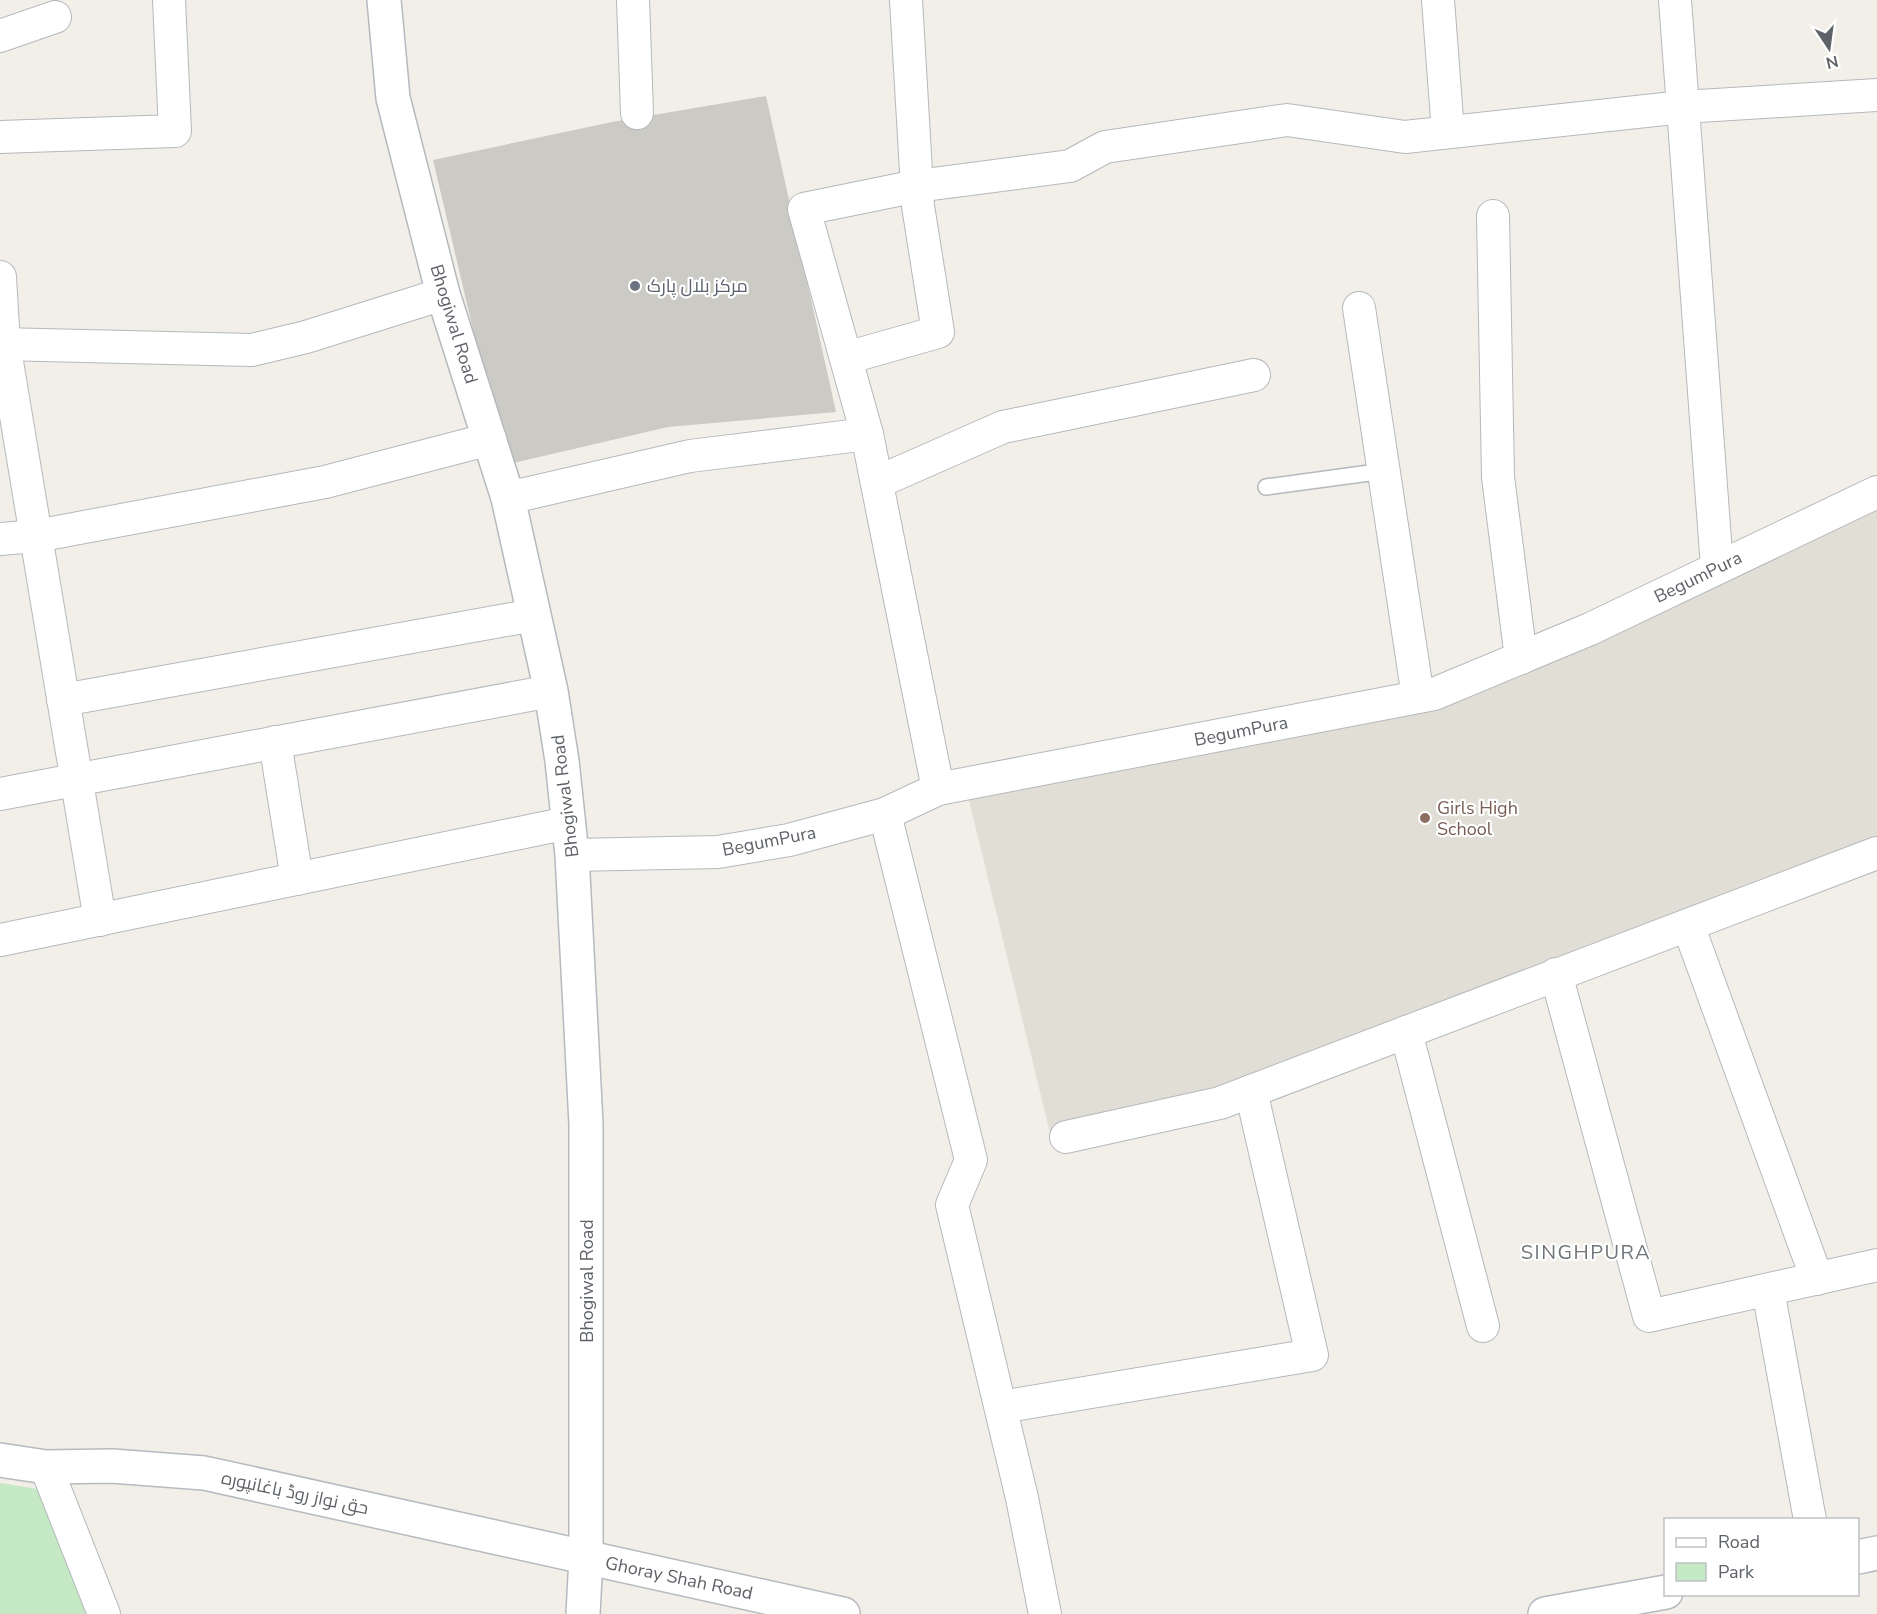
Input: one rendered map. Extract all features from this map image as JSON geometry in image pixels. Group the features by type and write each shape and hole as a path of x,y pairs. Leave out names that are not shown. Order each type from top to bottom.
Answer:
{"main road":[{"name":"Bhogiwal Road","path":"384,0 393,98 443,294 508,498 551,691 562,761 572,855 586,1124 586,1557 583,1614"},
{"name":"حق نواز روڈ باغانپورہ","path":"0,1460 46,1467 112,1466 204,1473 586,1557"},
{"path":"1859,1557 1877,1553"},
{"name":"Ghoray Shah Road","path":"586,1557 843,1614"},
{"path":"1545,1614 1664,1592"}],"street":[{"path":"0,137 174,131 169,0"},
{"path":"633,0 637,113"},
{"path":"846,358 938,332 917,186 906,0"},
{"path":"1438,0 1448,132"},
{"path":"1675,0 1717,567"},
{"path":"0,36 55,17"},
{"path":"938,789 878,482 804,209 917,186 1070,166 1105,147 1287,120 1405,137 1683,107 1877,95"},
{"path":"1493,216 1498,477 1521,658"},
{"path":"0,277 2,344 100,920"},
{"path":"2,344 252,350 306,337 443,294"},
{"path":"1359,308 1418,698"},
{"path":"878,482 1003,427 1254,375"},
{"path":"508,498 690,456 867,435"},
{"path":"0,539 36,536 325,482 490,439"},
{"name":"BegumPura","path":"572,855 718,852 789,840 885,814 938,789 1434,694 1590,628 1877,492"},
{"path":"63,700 534,615"},
{"path":"0,794 551,691"},
{"path":"275,742 297,879"},
{"path":"885,814 971,1160 952,1205 1001,1407 1045,1614"},
{"path":"0,940 568,823"},
{"path":"1066,1137 1221,1103 1877,853"},
{"path":"1688,925 1817,1279"},
{"path":"1556,974 1649,1316 1877,1265"},
{"path":"1406,1032 1482,1326"},
{"path":"1001,1407 1312,1355 1251,1091"},
{"path":"1768,1290 1810,1518"},
{"path":"46,1467 104,1614"}],"lane":[{"path":"1266,487 1384,471"}],"shaded area":[{"name":"Girls High School","path":"1877,492 1877,852 1220,1103 1051,1137 965,784 1434,694"}],"green space":[{"path":"0,1483 56,1492 97,1614 0,1614"}],"building":[{"name":"مرکز بلال پارک","path":"766,96 836,412 668,427 505,465 433,160 612,122"}],"place":[{"name":"مرکز بلال پارک","path":"635,286"},
{"name":"Girls High School","path":"1425,818"}],"district":[{"name":"SINGHPURA","path":"1586,1252"}]}
